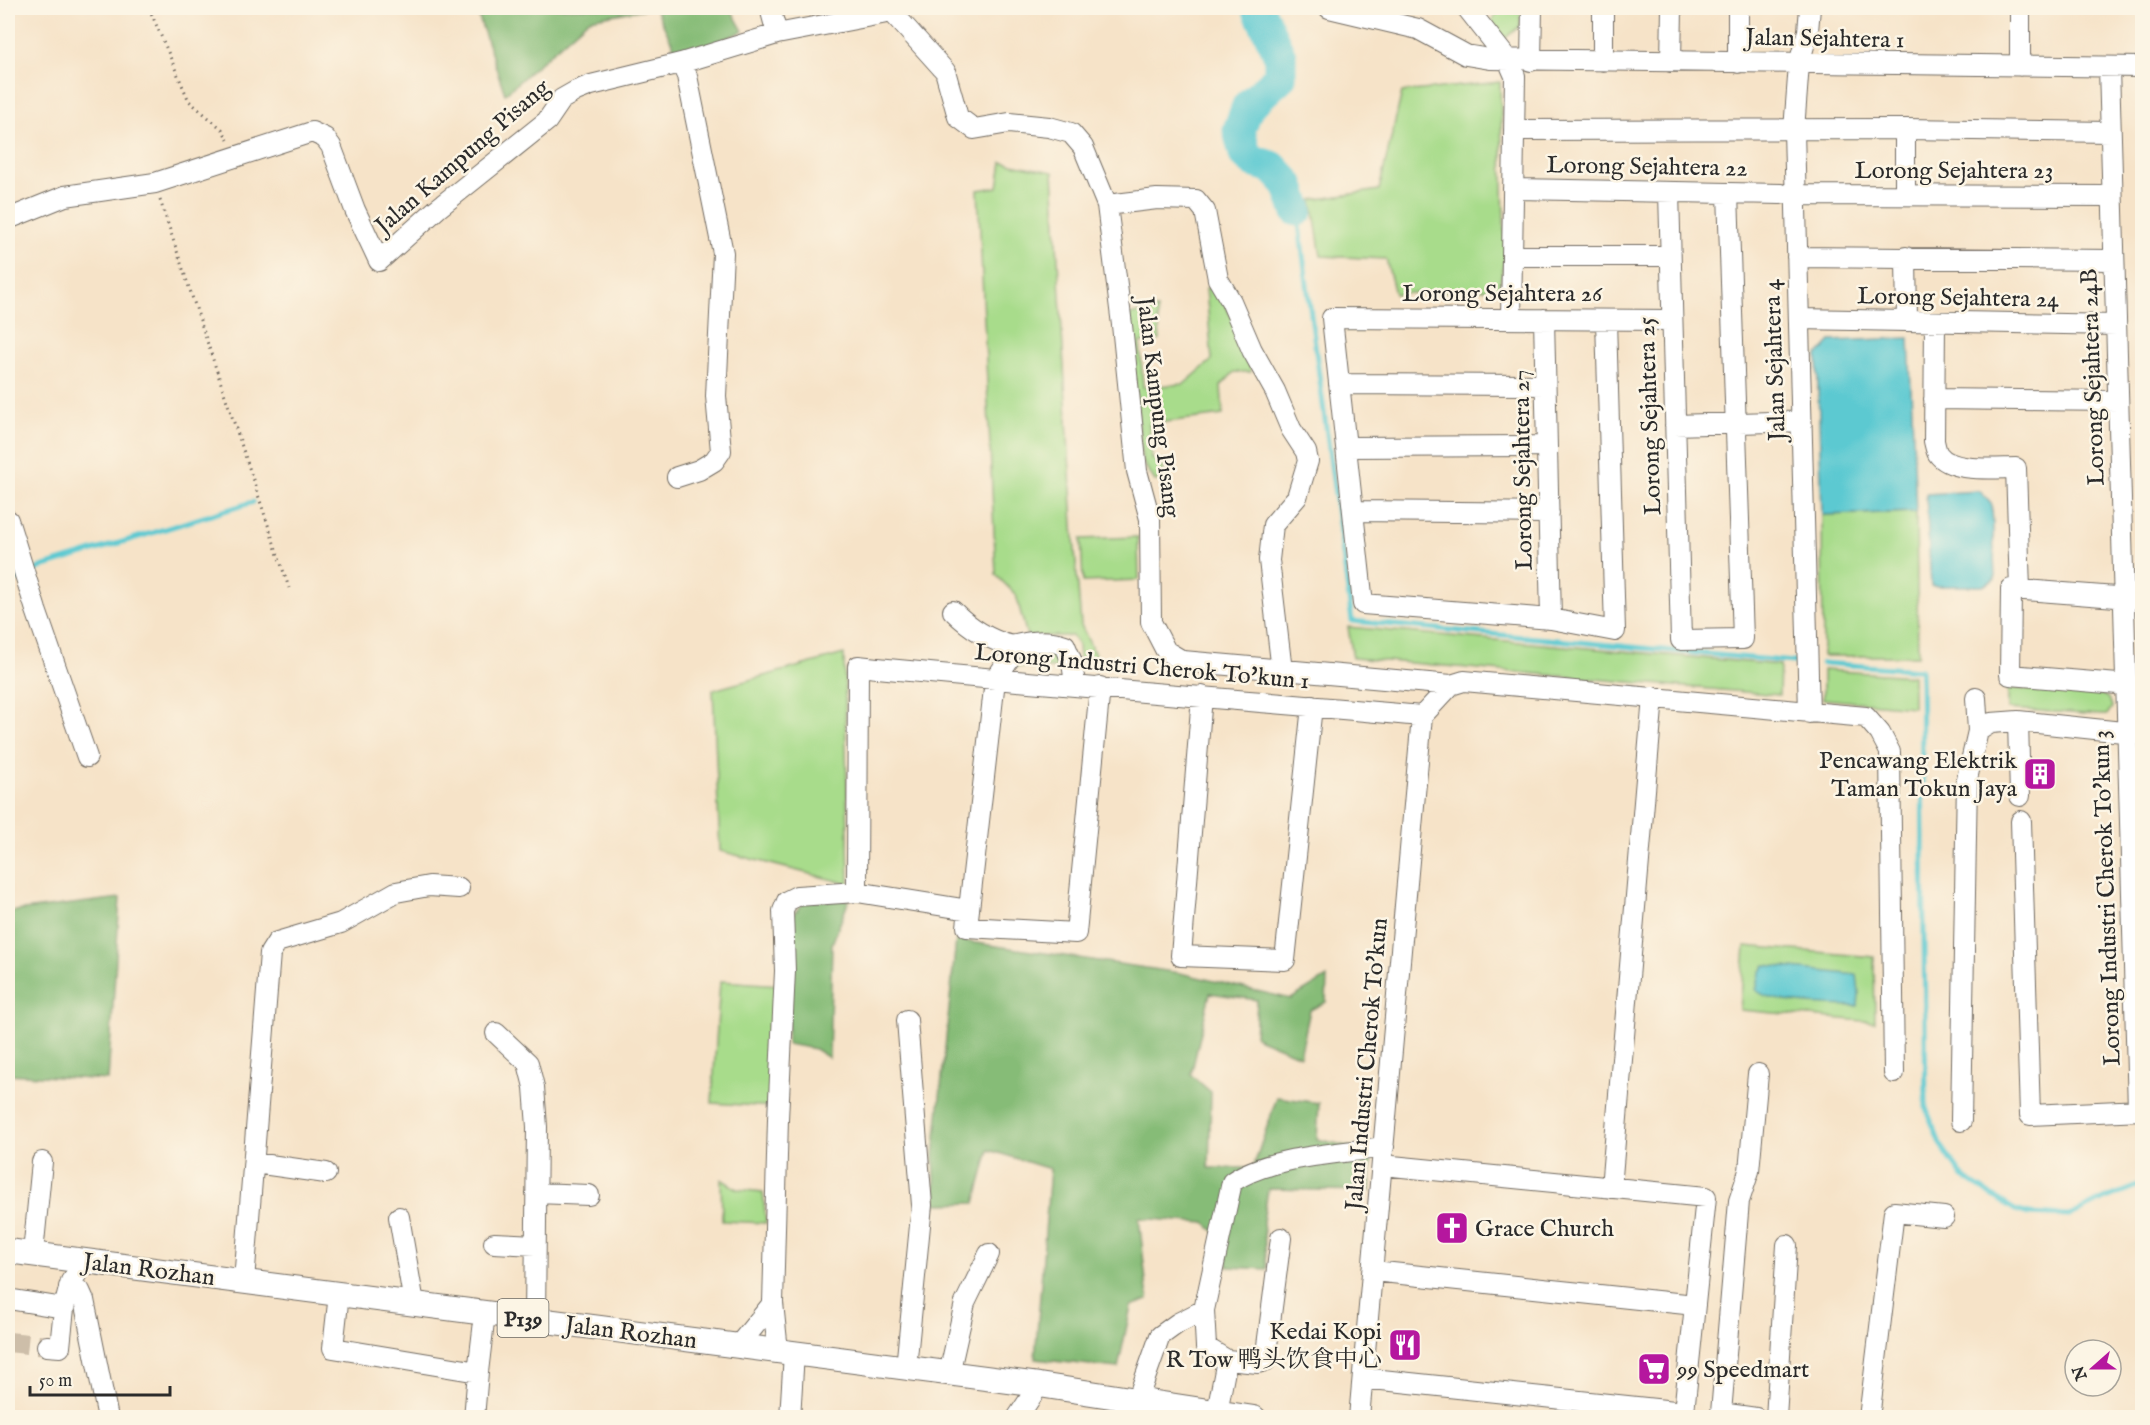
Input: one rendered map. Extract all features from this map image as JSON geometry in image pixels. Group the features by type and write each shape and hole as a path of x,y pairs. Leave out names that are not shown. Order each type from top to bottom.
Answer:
{"main road":[{"name":"Jalan Rozhan","path":"8,1251 1039,1385 1254,1418"}],"street":[{"path":"770,8 777,34"},
{"name":"Jalan Sejahtera 1","path":"1329,8 1418,29 1466,55 1508,60 2142,67"},
{"path":"1467,8 1508,60 1515,76 1511,319"},
{"path":"1531,61 1532,8"},
{"path":"1603,8 1604,61"},
{"path":"1671,62 1672,8"},
{"path":"1738,8 1738,63"},
{"name":"Jalan Sejahtera 4","path":"1809,713 1797,257 1788,194 1799,63 1808,31 1810,8"},
{"path":"2020,8 2020,66"},
{"name":"Jalan Kampung Pisang","path":"8,219 65,196 155,183 312,132 325,138 331,146 359,219 380,261 437,209 547,121 562,99 591,85 681,63 777,34 891,10 945,71 958,117 974,129 1009,123 1049,128 1071,133 1083,147 1107,205 1137,471 1149,519 1151,622 1166,651 1184,661 1451,685 1464,681 1866,717 1880,733 1890,752 1894,1073"},
{"path":"677,477 699,470 714,461 721,451 716,396 723,253 687,76 681,63"},
{"name":"Lorong Sejahtera 24B","path":"2109,67 2118,401 2133,598 2134,686"},
{"path":"1514,130 1905,129 2110,132"},
{"path":"1905,129 1905,195"},
{"name":"Lorong Sejahtera 22","path":"1513,189 1788,194"},
{"name":"Lorong Sejahtera 25","path":"1669,192 1681,640 1743,639 1736,423"},
{"path":"1728,192 1736,423"},
{"name":"Lorong Sejahtera 23","path":"1788,194 2112,196"},
{"path":"1107,205 1157,199 1196,200 1204,211 1218,279 1231,301 1252,350 1275,391 1291,429 1305,452 1308,461 1297,497 1274,525 1269,560 1282,670"},
{"path":"1512,255 1670,256"},
{"path":"1797,257 2114,260"},
{"path":"1906,257 1907,321"},
{"name":"Lorong Sejahtera 26","path":"1339,384 1332,318 1672,320"},
{"name":"Lorong Sejahtera 27","path":"1544,319 1551,619"},
{"name":"Lorong Sejahtera 24","path":"1799,319 2116,326"},
{"path":"1545,385 1339,384 1363,604 1551,619 1615,631 1606,320"},
{"path":"1935,322 1934,441 1938,454 1947,462 1959,467 2016,468 2020,590"},
{"path":"1934,399 2118,401"},
{"path":"1675,425 1801,421"},
{"path":"1346,447 1547,446"},
{"path":"1353,511 1548,513"},
{"path":"8,520 87,757"},
{"path":"2133,598 2011,589 2010,675 2134,686"},
{"path":"953,611 970,626 995,642 1012,646 1030,641 1052,641 1065,645 1072,662 1076,685"},
{"path":"968,919 994,680 1009,659 1012,646"},
{"name":"Lorong Industri Cherok To'kun 1","path":"857,892 858,666 994,680 1100,687 1422,716"},
{"path":"1422,716 1451,685"},
{"name":"Lorong Industri Cherok To'kun 3","path":"2134,686 2140,1110"},
{"path":"790,1418 786,1352 773,1303 785,971 783,910 787,901 797,896 857,892 968,919 1076,933 1100,687"},
{"path":"1202,696 1181,956 1285,960 1312,706"},
{"path":"1611,1188 1653,697"},
{"path":"1961,1121 1967,779 1978,731 1976,698"},
{"name":"Jalan Industri Cherok To'kun","path":"1359,1418 1422,716"},
{"path":"2018,721 2020,796"},
{"path":"1978,731 1991,723 2018,721 2135,733"},
{"path":"2021,821 2030,1115 2140,1110"},
{"path":"244,1281 270,953 277,942 341,923 396,892 429,886 459,888"},
{"path":"906,1368 922,1205 907,1020"},
{"path":"496,1034 528,1063 533,1074 537,1126 535,1319"},
{"path":"1755,1418 1721,1413 1739,1201 1749,1171 1758,1074"},
{"path":"1281,1238 1265,1360 1258,1363 1227,1360 1206,1347 1204,1310 1232,1182 1246,1173 1267,1165 1383,1156 1611,1188 1707,1197 1684,1412 1363,1378"},
{"path":"33,1253 42,1162"},
{"path":"255,1163 326,1173"},
{"path":"536,1193 589,1195"},
{"path":"1869,1418 1894,1212 1944,1216"},
{"path":"399,1217 414,1303"},
{"path":"494,1243 535,1245"},
{"path":"1776,1418 1787,1245"},
{"path":"949,1374 965,1303 989,1254"},
{"path":"47,1346 60,1347 64,1308 69,1287 87,1261"},
{"path":"1373,1271 1695,1305"},
{"path":"69,1287 80,1291 84,1300 108,1418"},
{"path":"339,1294 333,1348 478,1372"},
{"path":"8,1299 64,1308"},
{"path":"738,1346 773,1303"},
{"path":"1137,1401 1160,1336 1178,1323 1204,1310"},
{"path":"474,1418 485,1313"},
{"path":"1217,1412 1227,1360"},
{"path":"1017,1418 1039,1385"}],"path":[{"path":"149,8 189,101 222,129 231,146 252,152"},
{"path":"155,183 289,588"}],"green space":[{"path":"486,8 651,8 589,19 505,94 477,12"},
{"path":"655,8 730,8 743,31 680,59"},
{"path":"1500,8 1521,8 1520,26 1503,40 1491,23"},
{"path":"1500,82 1505,256 1499,288 1395,294 1386,259 1321,256 1312,200 1379,190 1402,92"},
{"path":"1002,162 1053,172 1073,526 1081,625 1098,661 1079,660 1078,645 1072,636 1027,636 1016,595 996,575 978,190 998,187"},
{"path":"1206,288 1217,288 1248,351 1251,372 1234,372 1221,386 1223,415 1149,424 1152,459 1162,460 1165,479 1155,481 1142,461 1129,315 1157,309 1160,340 1140,343 1143,387 1184,384 1212,360"},
{"path":"1916,512 1918,656 1823,656 1822,515"},
{"path":"1138,537 1139,580 1083,582 1081,539"},
{"path":"1348,627 1780,665 1779,695 1353,658"},
{"path":"1025,649 1053,650 1061,657 1061,668 1015,667 1017,656"},
{"path":"844,654 849,884 720,851 713,690"},
{"path":"1823,670 1913,676 1913,707 1823,699"},
{"path":"2008,688 2103,695 2109,698 2112,707 2107,715 2008,709"},
{"path":"120,898 108,1080 8,1074 8,912"},
{"path":"849,900 832,944 829,1058 815,1049 787,1044 792,915 806,901"},
{"path":"956,940 1180,973 1291,999 1327,977 1326,1002 1310,1010 1300,1056 1255,1037 1257,1000 1210,993 1191,1075 1211,1092 1209,1168 1253,1168 1277,1097 1319,1103 1317,1139 1372,1152 1370,1191 1268,1189 1263,1222 1267,1269 1228,1267 1224,1240 1205,1223 1139,1218 1148,1300 1131,1306 1118,1368 1035,1359 1050,1169 989,1150 975,1203 936,1204 934,1156"},
{"path":"1745,946 1874,957 1875,1022 1740,1010"},
{"path":"720,981 781,985 773,1107 712,1103"},
{"path":"721,1179 737,1189 763,1192 766,1223 722,1221"}],"water":[{"path":"1909,338 1916,512 1822,515 1817,356 1831,341"},
{"path":"1980,491 1992,505 1995,579 1983,586 1931,586 1926,494"},
{"path":"1765,965 1857,975 1858,1006 1804,1004 1765,995 1756,990 1760,973"}],"waterway":[{"path":"1258,8 1280,56 1280,77 1248,106 1239,130 1245,154 1255,162 1272,167 1288,184 1297,210"},
{"path":"1297,210 1352,621 1794,662"},
{"path":"8,584 44,566 253,502"},
{"path":"1822,663 1921,670 1926,1108 1940,1144 1963,1177 2015,1210 2029,1214 2069,1216 2142,1184"}],"tunnel":[{"path":"8,1342 47,1346"}],"place":[{"name":"Pencawang Elektrik Taman Tokun Jaya","path":"2040,774"},
{"name":"Grace Church","path":"1452,1228"},
{"name":"Kedai Kopi R Tow 鸭头饮食中心","path":"1405,1345"},
{"name":"99 Speedmart","path":"1654,1369"}]}
